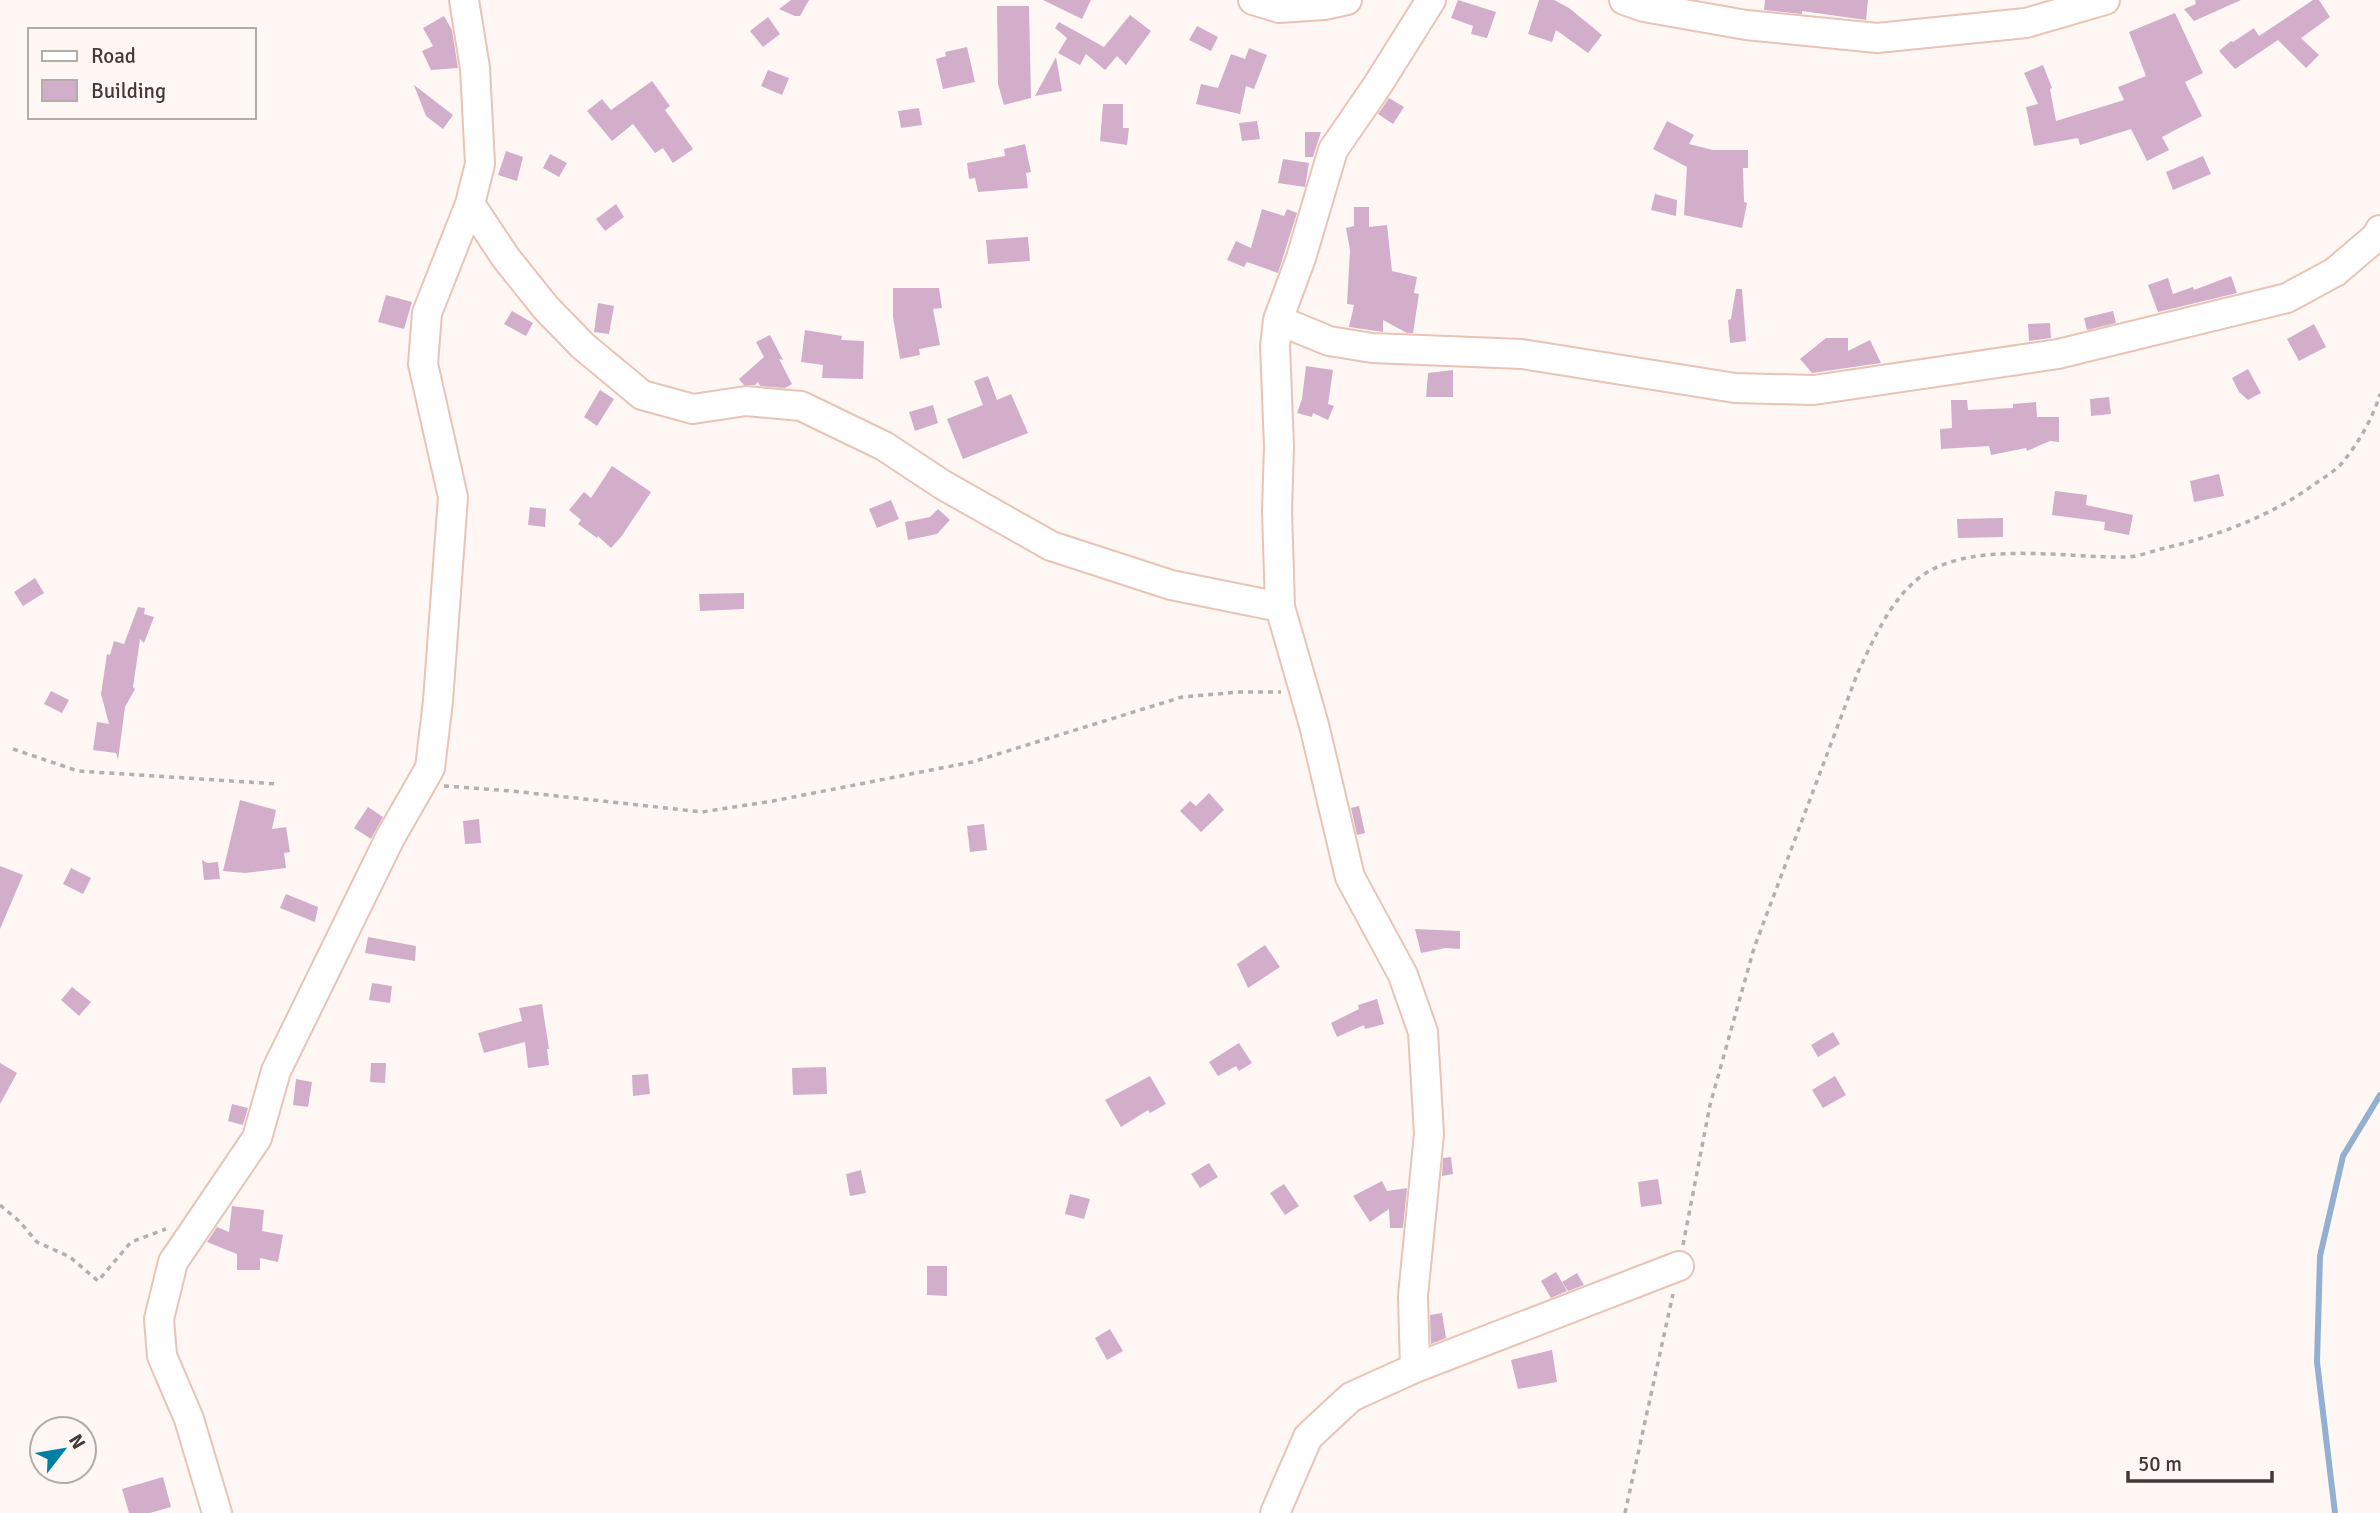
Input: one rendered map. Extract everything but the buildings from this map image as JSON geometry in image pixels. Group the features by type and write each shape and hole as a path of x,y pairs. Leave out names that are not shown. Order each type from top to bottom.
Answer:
{"street":[{"path":"217,1513 189,1419 162,1356 159,1319 173,1262 257,1138 276,1072 390,838 430,768 438,701 453,497 423,364 427,313 470,204 480,164 475,68 464,0"},
{"path":"1253,0 1279,9 1347,0"},
{"path":"1415,1368 1413,1296 1429,1135 1423,1032 1403,975 1350,877 1305,693 1280,607 1275,346 1278,320 1301,258 1333,150 1431,0"},
{"path":"1624,0 1644,7 1746,25 1877,38 2026,23 2105,0"},
{"path":"470,204 506,258 545,308 583,346 642,395 693,409 746,401 800,406 884,446 943,485 1051,546 1171,585 1280,607"},
{"path":"1278,320 1329,341 1372,348 1522,354 1735,388 1814,390 2058,354 2287,298 2335,272 2376,237 2380,230"},
{"path":"1275,1513 1308,1437 1351,1397 1415,1368 1679,1266"}],"path":[{"path":"1625,1513 1679,1266 1710,1105 1754,948 1858,673 1894,605 1909,586 1928,572 1969,556 2001,554 2129,557 2201,540 2255,520 2298,497 2341,464 2365,429 2380,394"},
{"path":"421,785 512,791 702,812 773,801 972,762 1182,697 1240,692 1305,693"},
{"path":"13,749 78,771 278,785"},
{"path":"0,1205 19,1221 37,1242 70,1257 98,1281 131,1242 173,1227"}],"waterway":[{"path":"2335,1513 2317,1362 2320,1256 2343,1156 2380,1095"}]}
